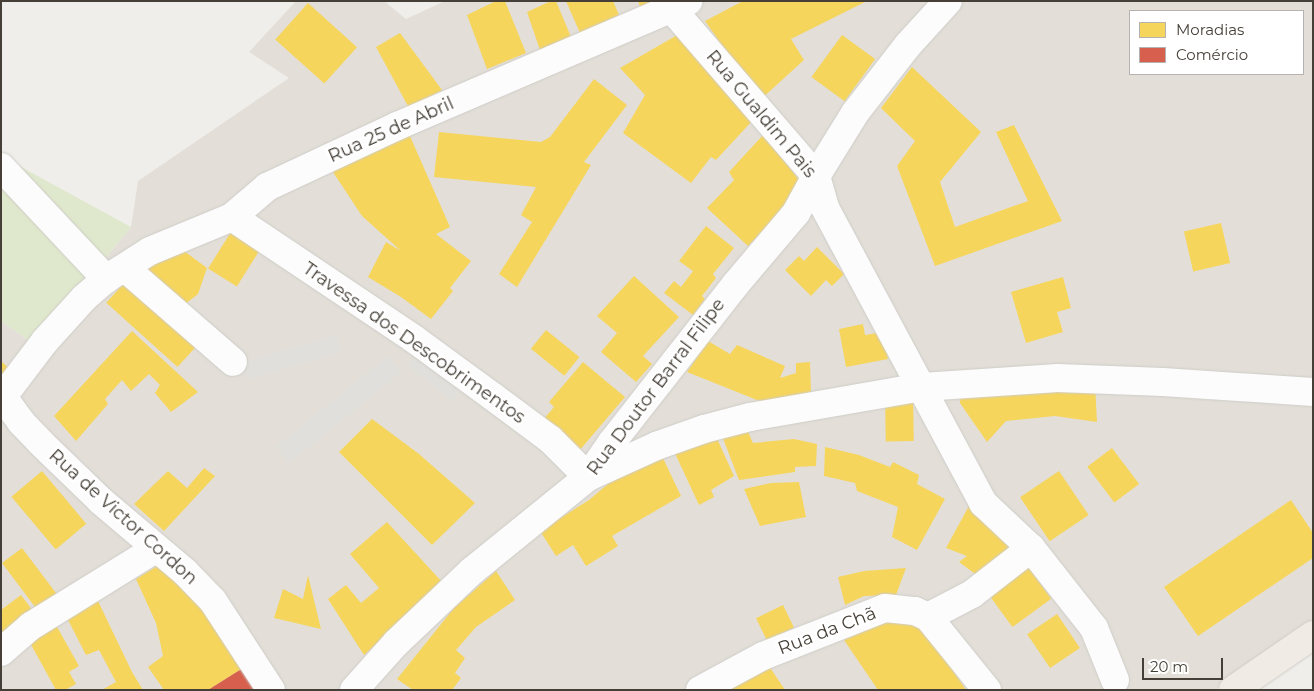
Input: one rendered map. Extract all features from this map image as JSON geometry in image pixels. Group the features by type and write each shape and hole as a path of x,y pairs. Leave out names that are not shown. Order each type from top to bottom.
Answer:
{"main road":[{"path":"1233,690 1313,635"}],"street":[{"name":"Rua Doutor Barral Filipe","path":"359,685 396,643 472,572 588,477 612,442 735,284 796,213 816,176 855,113 908,45 948,1"},
{"name":"Rua Gualdim Pais","path":"680,5 816,176 826,208 983,502 1030,548 1094,628 1115,680"},
{"name":"Rua 25 de Abril","path":"2,398 45,341 84,298 150,251 232,217 267,187 397,126 680,5"},
{"path":"1,167 116,274 233,362"},
{"name":"Travessa dos Descobrimentos","path":"232,217 414,339 550,440 588,477"},
{"path":"588,477 656,446 704,429 750,417 922,387 1058,378 1163,382 1313,392"},
{"name":"Rua de Victor Cordon","path":"2,398 40,442 101,501 155,549 185,572 213,601 272,690"},
{"path":"987,690 928,617 972,594 1030,548"},
{"path":"1,652 31,626 155,549"},
{"name":"Rua da Chã","path":"700,690 763,656 886,608 914,611 928,617"}],"shaded area":[{"path":"296,1 384,1 406,19 445,1 1313,1 1313,623 1215,690 1,690 1,321 34,344 131,227 138,181 289,78 249,52"},
{"path":"337,335 342,352 247,380 242,362"},
{"path":"420,351 464,385 452,400 408,366"},
{"path":"388,356 401,372 289,463 276,447"}],"green space":[{"path":"1,156 131,227 34,344 1,321"}],"building: Moradias":[{"path":"496,1 505,1 526,53 487,69 467,15"},
{"path":"551,1 556,1 571,37 540,50 527,12"},
{"path":"566,1 613,1 619,15 580,33"},
{"path":"638,1 656,1 641,9"},
{"path":"743,1 867,1 791,39 804,60 760,100 705,21"},
{"path":"308,3 357,47 324,84 275,39"},
{"path":"400,33 442,90 409,108 376,47"},
{"path":"679,34 753,120 716,160 711,157 691,183 623,133 645,95 620,68"},
{"path":"842,35 875,59 845,101 811,77"},
{"path":"912,67 981,132 940,182 955,227 1028,201 996,132 1014,125 1062,221 935,266 897,166 915,141 881,108"},
{"path":"594,79 627,105 584,162 591,165 517,287 499,274 532,222 521,215 536,187 434,177 439,132 541,142 550,137"},
{"path":"409,134 450,227 436,234 471,261 450,288 453,291 431,319 401,297 368,277 386,242 401,251 362,216 331,169"},
{"path":"763,135 805,187 748,246 707,208 734,180 729,172"},
{"path":"1221,223 1230,263 1193,271 1184,232"},
{"path":"706,226 734,248 713,274 716,278 702,296 705,299 693,315 664,293 674,281 681,287 693,271 679,261"},
{"path":"234,227 263,245 237,287 208,269"},
{"path":"176,245 207,268 198,294 180,308 141,273"},
{"path":"817,247 844,274 832,286 826,280 811,296 785,270 799,256 804,261"},
{"path":"634,276 679,317 643,356 652,364 636,382 601,352 617,333 597,316"},
{"path":"1063,277 1071,308 1057,312 1063,332 1026,343 1011,292"},
{"path":"125,282 196,346 178,367 106,303"},
{"path":"863,324 865,335 883,332 888,359 846,367 839,329"},
{"path":"546,330 579,357 564,376 531,349"},
{"path":"132,331 198,392 171,412 155,393 160,385 149,374 131,391 122,380 105,399 108,404 76,441 54,416"},
{"path":"708,341 730,354 737,345 785,366 780,378 796,373 796,363 810,362 811,393 777,403 757,400 687,372"},
{"path":"1,361 11,370 1,382"},
{"path":"583,362 625,397 579,451 543,420 554,407 549,402"},
{"path":"1095,384 1097,422 1055,416 1006,421 987,442 960,403 960,395"},
{"path":"885,396 913,396 914,441 886,441"},
{"path":"372,419 419,454 475,503 432,545 339,452"},
{"path":"745,425 753,443 794,439 817,444 816,466 795,467 795,472 739,480 719,428"},
{"path":"714,432 734,476 711,490 714,497 699,505 673,449"},
{"path":"825,447 859,455 890,467 893,462 919,475 917,484 945,499 917,550 892,537 898,507 857,491 855,483 824,476"},
{"path":"1112,448 1139,484 1114,503 1087,467"},
{"path":"661,454 681,496 612,536 618,546 586,566 573,545 556,556 540,531 589,500 608,484"},
{"path":"204,468 215,476 164,531 134,504 168,471 187,488"},
{"path":"42,471 86,524 56,550 11,497"},
{"path":"1059,471 1089,515 1050,541 1020,497"},
{"path":"799,482 806,517 760,526 744,489 771,483"},
{"path":"1291,500 1313,533 1313,558 1198,636 1164,587"},
{"path":"970,504 1014,549 978,576 959,562 967,556 946,548"},
{"path":"387,522 443,583 364,655 328,599 346,585 361,603 379,588 350,554"},
{"path":"22,548 61,599 41,614 2,563"},
{"path":"167,560 243,668 208,690 164,690 148,667 163,656 156,623 136,579"},
{"path":"1023,560 1051,599 1012,627 984,588"},
{"path":"906,568 896,595 864,596 845,605 838,577 864,571"},
{"path":"496,571 515,600 476,627 456,650 465,658 455,673 461,678 452,690 413,690 397,679 454,608"},
{"path":"308,575 321,629 274,618 283,589 303,599"},
{"path":"21,595 33,611 1,635 1,610"},
{"path":"97,599 132,672 143,690 102,690 116,682 99,650 86,655 66,616"},
{"path":"783,605 794,627 767,641 756,618"},
{"path":"1057,614 1080,648 1050,668 1027,634"},
{"path":"895,616 922,625 966,690 878,690 844,640"},
{"path":"56,625 79,666 69,672 76,684 65,690 56,690 29,641"},
{"path":"769,666 785,690 715,690 741,674 745,682"}],"building: Comércio":[{"path":"243,668 258,690 208,690"}]}
